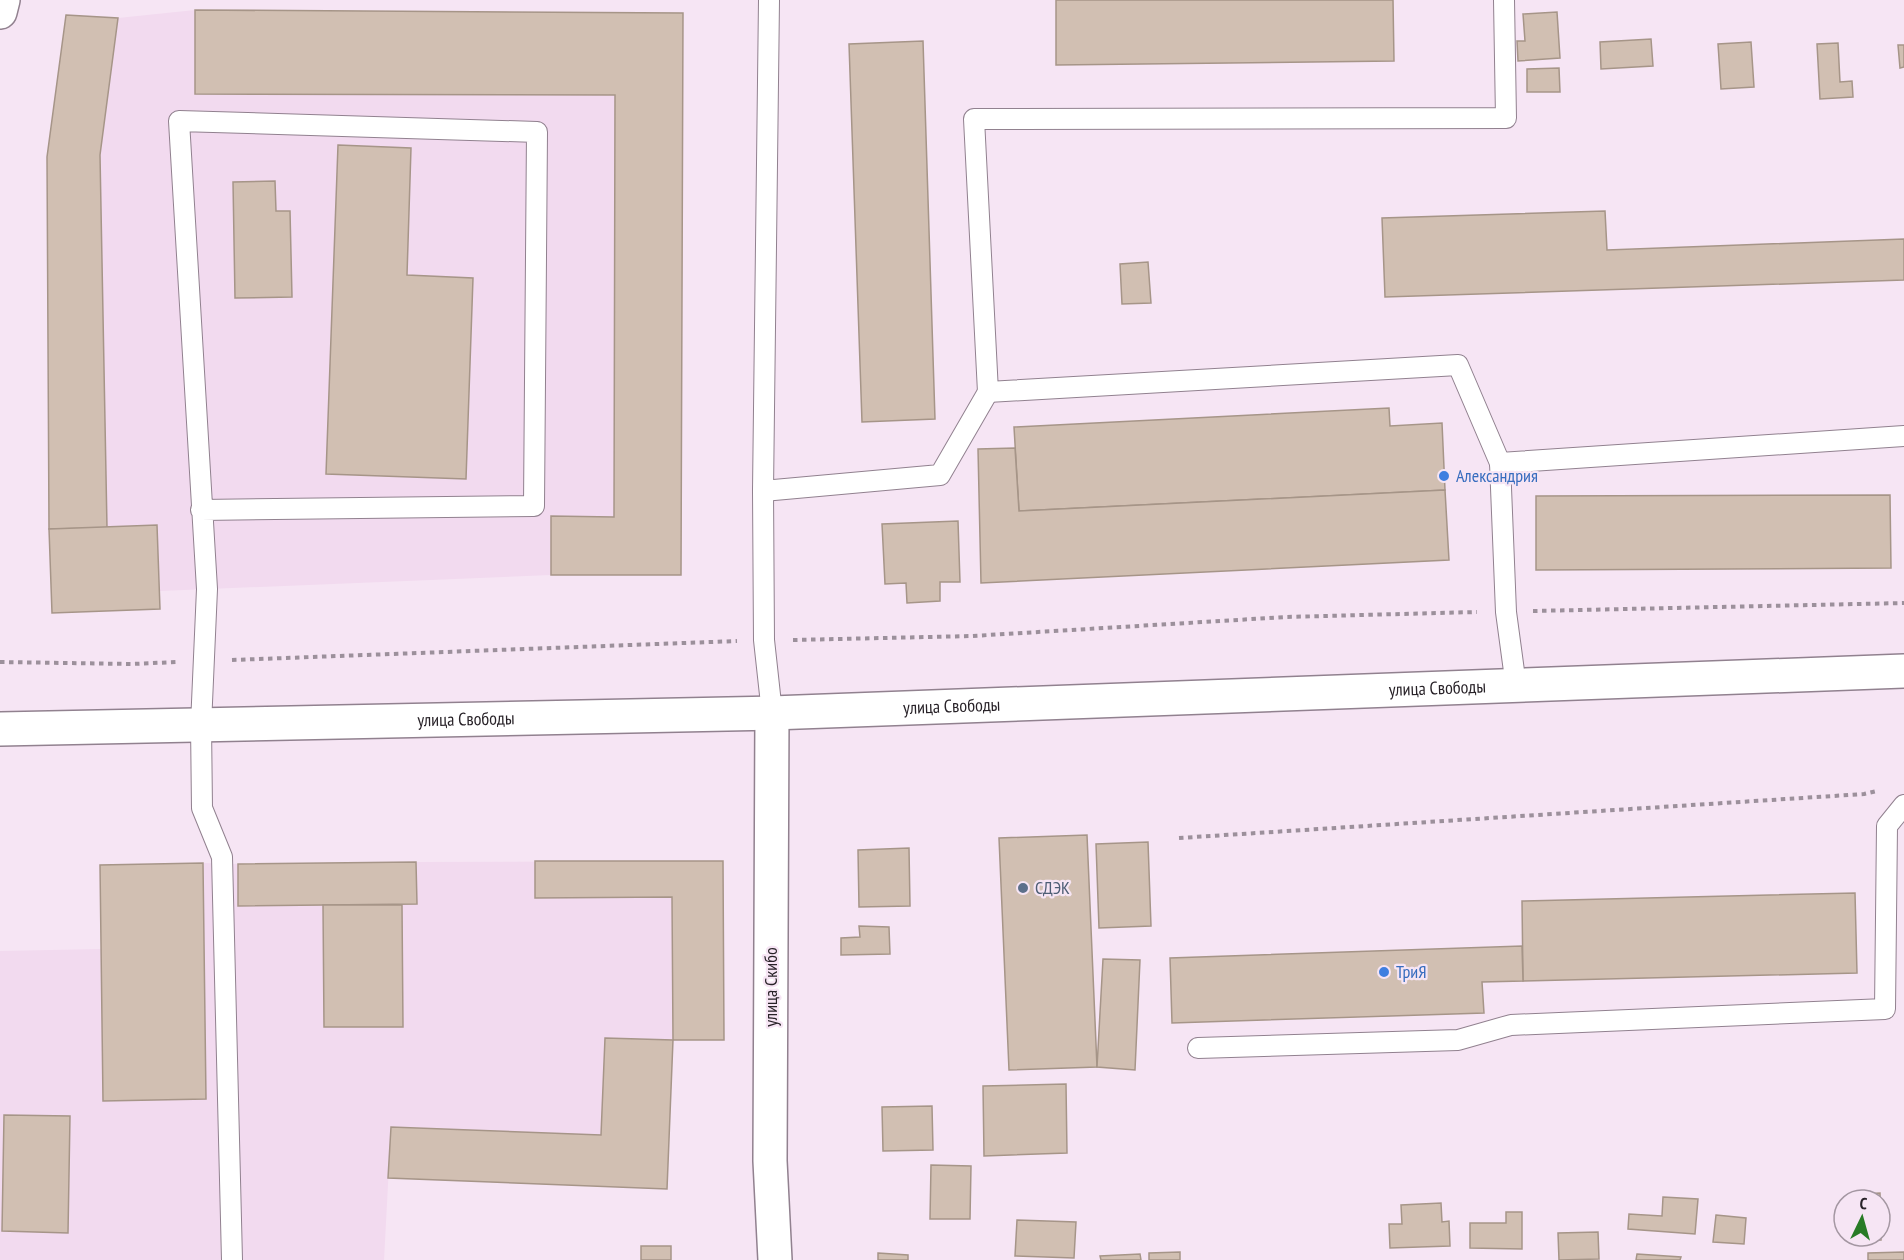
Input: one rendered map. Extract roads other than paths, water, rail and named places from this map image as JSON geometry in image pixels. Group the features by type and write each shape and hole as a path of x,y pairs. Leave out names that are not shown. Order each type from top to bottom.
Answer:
{"main road":[{"path":"0,12 3,0"},
{"name":"улица Свободы","path":"0,729 772,714 1904,672"},
{"name":"улица Скибо","path":"772,714 770,1161 775,1260"}],"lane":[{"path":"769,0 763,491 764,640 772,714"},
{"path":"763,491 940,475 988,392 974,119 1506,118 1504,0"},
{"path":"201,510 534,506 537,132 178,121 201,510 207,589 201,724 202,808 222,857 232,1260"},
{"path":"988,392 1458,365 1500,463 1506,612 1516,686"},
{"path":"1500,463 1904,436"},
{"path":"1198,1048 1458,1040 1511,1025 1885,1009 1887,826 1904,805"}],"place":[{"name":"Александрия","path":"1444,476"},
{"name":"СДЭК","path":"1023,888"},
{"name":"ТриЯ","path":"1384,972"}]}
